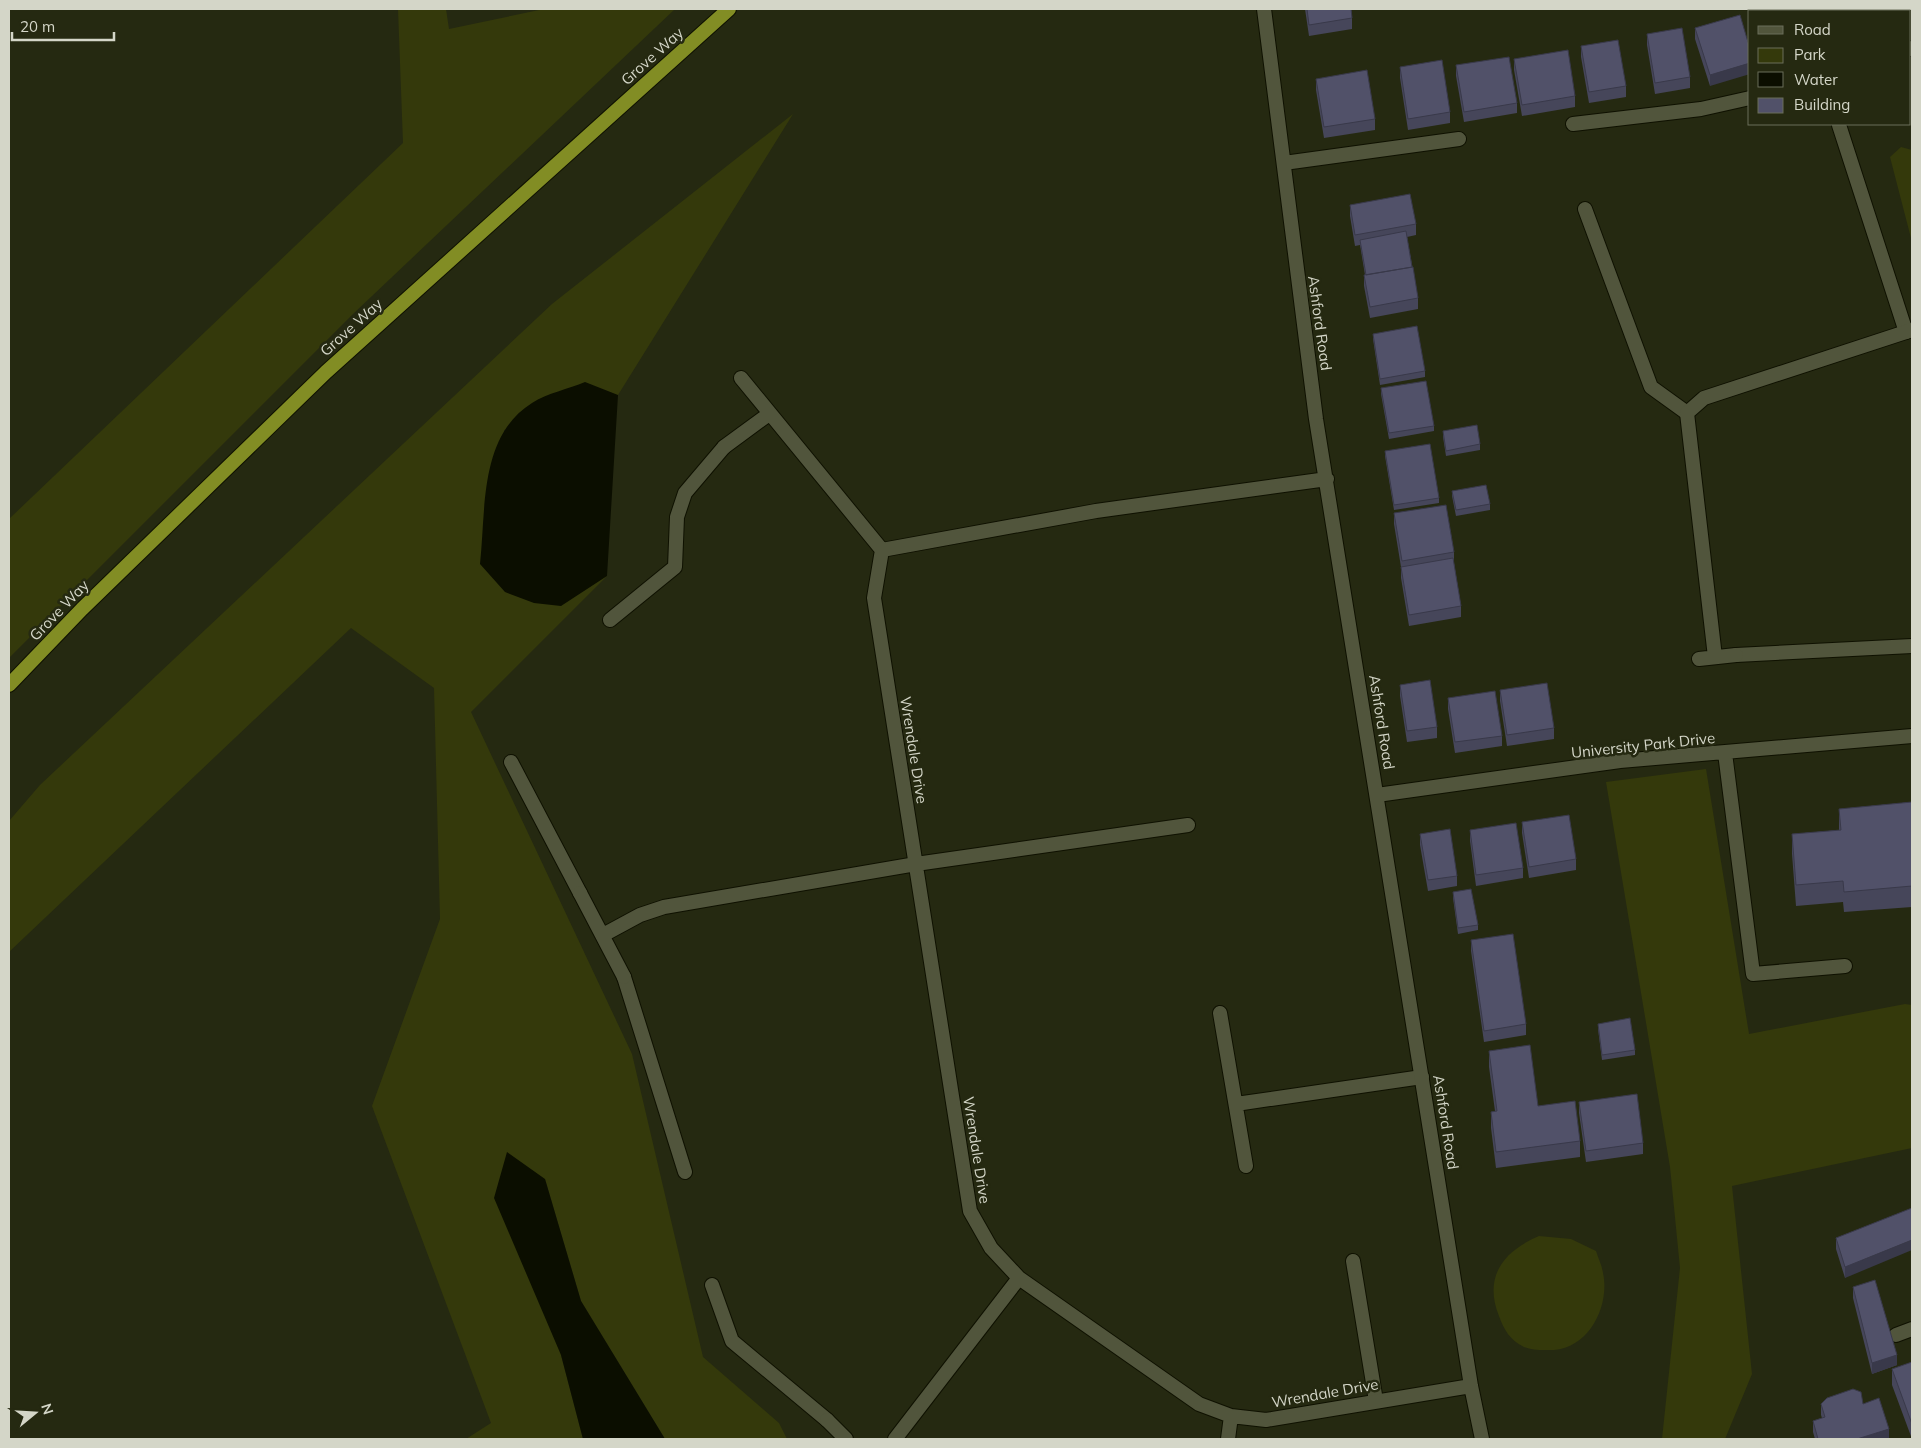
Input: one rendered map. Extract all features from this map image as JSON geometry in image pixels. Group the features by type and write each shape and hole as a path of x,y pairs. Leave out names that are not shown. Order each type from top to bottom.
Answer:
{"highway":[{"name":"Grove Way","path":"9,685 82,609 326,372 729,9"}],"street":[{"name":"Ashford Road","path":"1264,9 1314,399 1471,1386 1482,1439"},
{"path":"1572,124 1702,109 1748,98"},
{"path":"1687,413 1704,398 1909,331 1839,125"},
{"path":"1284,163 1459,139"},
{"path":"1585,209 1651,387 1687,413 1715,657"},
{"path":"741,378 882,550 917,546 1096,511 1327,479"},
{"path":"610,620 675,567 677,517 685,493 724,447 769,414"},
{"name":"Wrendale Drive","path":"882,550 874,598 970,1211 991,1248 1019,1278 1198,1404 1231,1416 1266,1420 1471,1386"},
{"path":"1699,659 1736,655 1912,646"},
{"name":"University Park Drive","path":"1377,795 1620,761 1912,736"},
{"path":"1725,753 1753,974 1845,966"},
{"path":"511,762 624,977 684,1172"},
{"path":"603,935 640,915 664,907 916,864 1188,825"},
{"path":"1220,1013 1246,1166"},
{"path":"1236,1104 1422,1077"},
{"path":"1353,1261 1376,1401"},
{"path":"895,1439 1019,1278"},
{"path":"712,1285 732,1340 827,1420 846,1439"},
{"path":"1896,1335 1912,1329"},
{"path":"1228,1439 1231,1416"}],"green space":[{"path":"398,9 446,9 449,29 544,9 675,9 353,314 9,658 9,519 403,143"},
{"path":"793,114 618,395 504,430 505,591 607,576 471,712 632,1054 703,1357 779,1423 787,1439 665,1439 581,1301 545,1179 561,1355 583,1439 466,1439 491,1423 372,1106 440,919 434,688 351,628 9,952 9,821 40,785 552,304"},
{"path":"1901,147 1912,150 1912,242 1890,157"},
{"path":"1706,769 1749,1034 1905,1004 1912,1005 1912,1148 1732,1186 1752,1374 1725,1439 1662,1439 1680,1268 1670,1167 1606,782"},
{"path":"1539,1236 1571,1239 1596,1251 1603,1273 1603,1298 1595,1322 1578,1341 1567,1347 1554,1350 1532,1349 1524,1347 1515,1341 1503,1326 1495,1302 1495,1277 1500,1267 1516,1249"}],"water":[{"path":"585,382 618,395 607,576 561,606 534,603 505,592 480,564 488,475 502,434 515,417 538,400"},
{"path":"507,1152 545,1179 581,1301 665,1439 583,1439 561,1355 494,1198"}],"building":[{"path":"1307,9 1351,9 1352,18 1309,25"},
{"path":"1752,9 1796,10 1752,10"},
{"path":"1862,9 1909,10 1862,10"},
{"path":"1740,15 1748,42 1748,64 1710,75 1695,28"},
{"path":"1682,28 1690,77 1655,83 1647,34"},
{"path":"1618,40 1626,86 1589,92 1581,46"},
{"path":"1568,50 1575,96 1522,105 1514,59"},
{"path":"1509,57 1517,103 1464,112 1456,65"},
{"path":"1442,60 1450,112 1408,119 1400,67"},
{"path":"1367,70 1375,119 1324,127 1316,79"},
{"path":"1410,194 1416,224 1355,235 1350,205"},
{"path":"1406,231 1412,267 1366,275 1360,240"},
{"path":"1413,267 1418,298 1370,307 1364,275"},
{"path":"1417,326 1425,371 1380,379 1373,334"},
{"path":"1426,381 1434,426 1389,433 1381,388"},
{"path":"1477,425 1480,444 1446,451 1443,431"},
{"path":"1430,444 1439,498 1394,505 1385,451"},
{"path":"1486,485 1490,504 1456,510 1452,491"},
{"path":"1446,505 1454,552 1402,561 1394,513"},
{"path":"1453,558 1461,606 1409,615 1401,567"},
{"path":"1430,680 1437,727 1407,731 1400,685"},
{"path":"1547,683 1554,728 1507,735 1500,690"},
{"path":"1495,691 1502,736 1455,742 1448,698"},
{"path":"1912,802 1912,886 1844,892 1843,881 1796,885 1792,834 1841,830 1839,809"},
{"path":"1569,815 1576,859 1529,867 1522,822"},
{"path":"1516,823 1523,868 1476,875 1470,830"},
{"path":"1450,829 1457,876 1428,880 1420,834"},
{"path":"1471,889 1478,925 1458,928 1453,892"},
{"path":"1513,934 1526,1024 1484,1031 1471,940"},
{"path":"1630,1018 1635,1050 1602,1055 1598,1024"},
{"path":"1530,1045 1538,1106 1575,1101 1580,1141 1496,1152 1491,1112 1497,1111 1489,1051"},
{"path":"1637,1094 1643,1143 1586,1151 1579,1102"},
{"path":"1912,1208 1912,1240 1845,1267 1836,1238"},
{"path":"1875,1280 1897,1355 1872,1363 1853,1287"},
{"path":"1912,1362 1912,1424 1892,1369"},
{"path":"1853,1389 1861,1392 1863,1404 1879,1398 1889,1429 1857,1439 1818,1439 1813,1421 1825,1417 1821,1404 1827,1398"}]}
